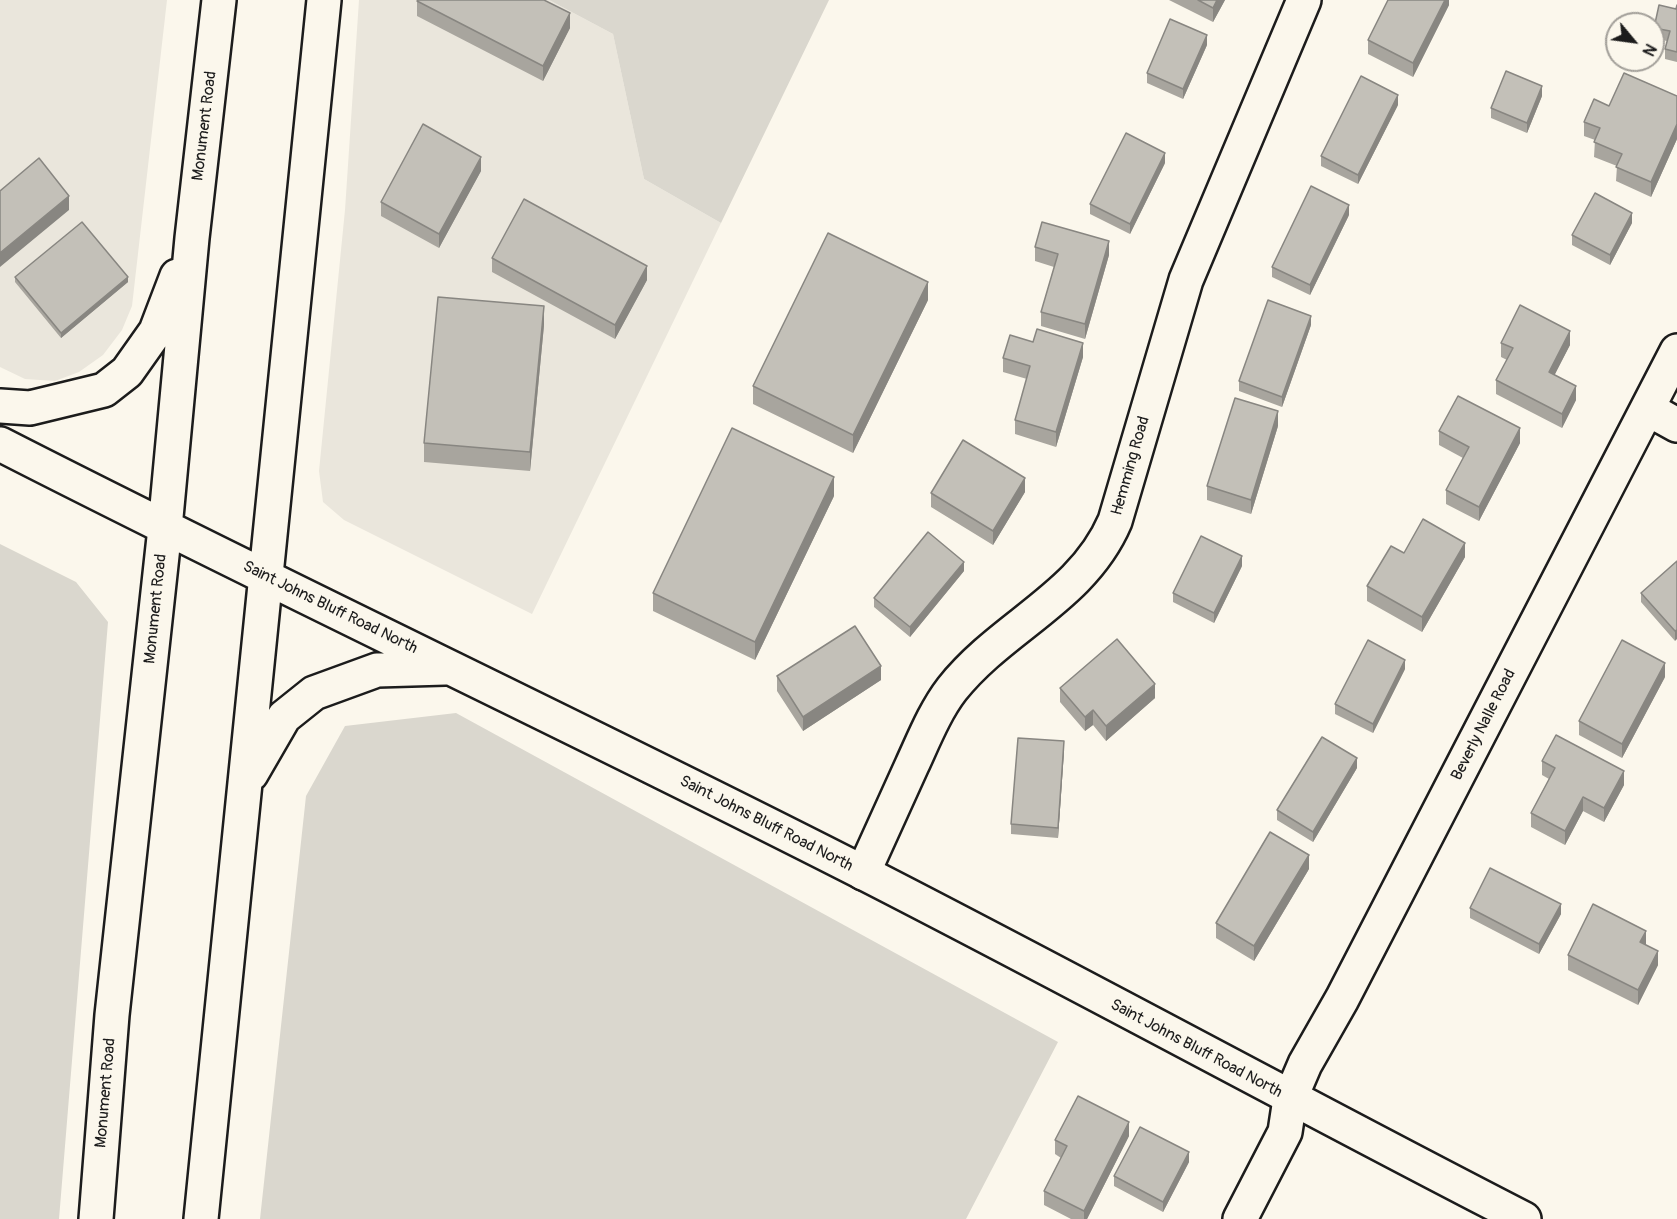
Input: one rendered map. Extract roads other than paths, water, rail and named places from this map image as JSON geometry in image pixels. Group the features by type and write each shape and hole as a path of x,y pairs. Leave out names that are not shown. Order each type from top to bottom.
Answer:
{"main road":[{"name":"Monument Road","path":"96,1219 112,1015 165,528 192,238 219,0"},
{"path":"201,1219 324,0"},
{"name":"Hemming Road","path":"863,873 927,731 951,690 987,649 1073,584 1105,544 1115,521 1186,280 1304,0"},
{"path":"0,406 30,408 104,390 127,372 156,331 192,238"},
{"name":"Beverly Nalle Road","path":"1240,1219 1285,1132 1290,1099 1305,1064 1342,999 1677,351"},
{"path":"1648,409 1677,425"},
{"name":"Saint Johns Bluff Road North","path":"0,444 863,873 1290,1099 1524,1219"},
{"path":"246,784 284,717 314,693 377,670 450,668"}]}
